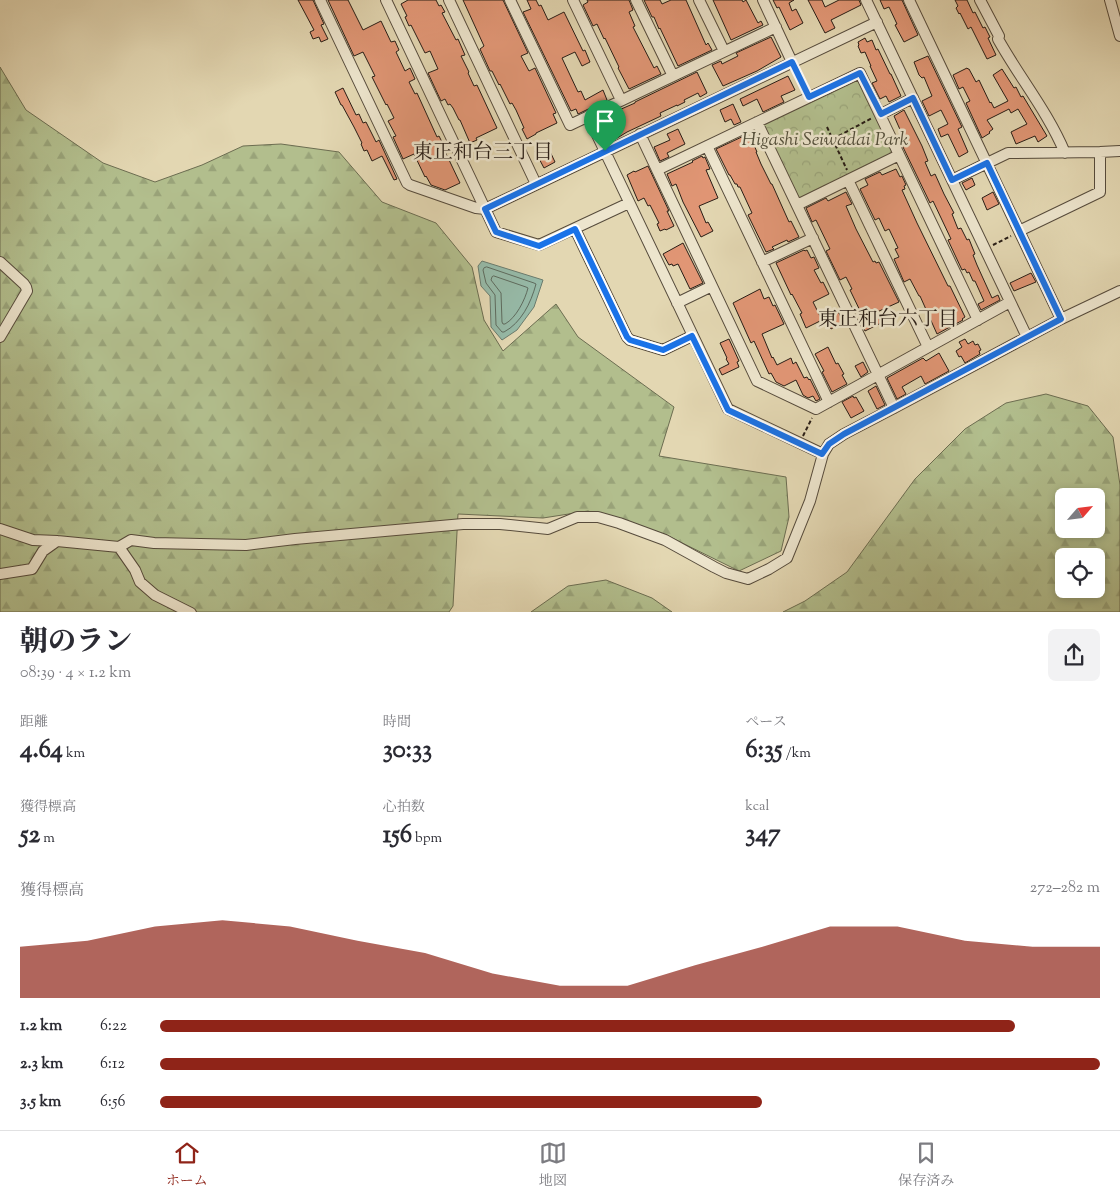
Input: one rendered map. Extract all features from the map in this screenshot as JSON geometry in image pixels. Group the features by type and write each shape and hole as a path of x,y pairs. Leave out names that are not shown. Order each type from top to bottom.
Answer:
{"street":[{"path":"320,0 410,186 476,208 485,209 877,22"},
{"path":"386,0 496,232 539,246 629,203"},
{"path":"449,0 536,184"},
{"path":"510,0 570,125 776,27"},
{"path":"573,0 621,100"},
{"path":"636,0 673,76"},
{"path":"699,0 724,51"},
{"path":"763,0 792,62"},
{"path":"866,0 1027,337"},
{"path":"909,0 1061,319"},
{"path":"980,0 1009,59 1059,138 1065,153"},
{"path":"1110,0 1120,36"},
{"path":"657,170 860,73 877,116 899,156 978,320"},
{"path":"877,116 913,98"},
{"path":"588,116 728,410 822,454"},
{"path":"757,122 894,408"},
{"path":"640,134 757,380 816,408 1010,302"},
{"path":"707,146 829,402"},
{"path":"952,180 1008,153 1120,151"},
{"path":"1020,232 1100,192 1100,152"},
{"path":"797,205 848,177 899,156"},
{"path":"848,177 928,347"},
{"path":"575,229 630,340 663,350 692,336"},
{"path":"762,262 813,238"},
{"path":"0,262 24,284 27,291 0,337"},
{"path":"677,303 712,286"},
{"path":"0,529 33,540 119,547 131,540 154,543 246,545 463,524 500,524 548,529 577,518 598,517 665,540 714,567 748,579 787,558 810,501 822,454 829,444 1061,319 1120,291"},
{"path":"0,574 32,569 43,551 57,541"},
{"path":"119,547 135,570 140,582 155,596 191,612"}],"path":[{"path":"792,62 809,97"},
{"path":"833,139 877,116"},
{"path":"827,127 848,177"},
{"path":"991,246 1020,232"},
{"path":"802,438 816,408"}],"green space":[{"path":"0,67 26,110 103,163 155,182 202,165 243,146 281,144 339,152 382,202 436,223 472,267 484,320 503,351 556,304 578,337 674,407 659,456 786,477 789,517 781,551 739,571 664,534 588,511 543,518 458,514 453,606 449,612 0,612"},
{"name":"Higashi Seiwadai Park","path":"856,79 860,80 894,151 893,155 801,199 798,197 763,126 764,122"},
{"path":"1046,394 1088,406 1113,437 1120,485 1120,612 783,612 805,601 847,572 915,479 965,429 1006,403"},
{"path":"606,580 652,598 672,612 531,612 568,586"}],"water":[{"path":"482,261 543,280 534,307 517,330 502,340 491,327 490,296 481,286 478,266"}],"building":[{"path":"298,0 313,0 324,24 321,25 328,39 321,42 319,37 313,39 310,32 314,30"},
{"path":"328,0 348,0 363,30 381,21 391,42 395,41 399,50 396,52 405,71 410,68 415,79 409,82 415,94 417,93 437,137 439,136 460,183 445,190 431,185 414,154 403,159 393,137 396,136 388,121 394,118 372,77 375,76 363,52 354,56"},
{"path":"408,0 436,0 445,12 442,13 456,40 458,39 465,55 461,56 468,73 474,86 477,85 497,128 476,138 477,140 470,143 453,108 450,104 448,105 445,99 441,101 428,73 438,69 430,51 425,53 405,17 407,16 401,4"},
{"path":"463,0 503,0 528,53 521,56 529,71 535,68 556,113 553,114 557,123 527,139 516,110 512,103 510,104 492,71 490,71 480,49 484,46"},
{"path":"527,0 536,0 539,6 541,5 548,20 564,12 590,62 582,66 575,52 562,58 578,92 581,91 585,100 603,90 607,100 578,114 576,109 571,111 523,12 531,9"},
{"path":"587,0 629,0 633,10 629,12 635,26 633,27 654,68 657,66 661,74 629,89 605,38 597,24 593,26 583,5 588,2"},
{"path":"644,0 660,0 662,4 671,0 686,0 706,45 708,43 712,50 678,66"},
{"path":"713,0 742,0 743,2 746,0 758,23 761,21 763,25 731,40"},
{"path":"773,0 794,0 789,3 792,11 796,9 803,23 790,30 779,7 777,8"},
{"path":"808,0 822,0 825,7 839,0 859,0 861,5 831,20 835,28 825,33"},
{"path":"880,0 902,0 918,35 904,42 895,25 897,24 889,7 884,9"},
{"path":"955,0 967,0 983,28 985,27 996,55 987,59 971,27 968,29 959,14"},
{"path":"771,37 781,57 757,71 723,86 712,65 721,61 722,64 738,56 736,53"},
{"path":"865,38 867,42 872,40 876,50 878,49 901,96 889,102 886,96 880,99 872,83 877,81 871,66 865,52 861,53 858,46 858,42"},
{"path":"928,56 962,127 958,129 968,152 959,157 948,134 941,137 938,129 948,124 941,110 929,116 922,101 932,96 924,77 922,78 919,75 914,62"},
{"path":"967,68 976,82 979,80 994,108 1008,101 993,75 1002,69 1021,97 1023,96 1047,136 1038,142 1035,136 1016,144 1011,132 1027,124 1018,109 1011,113 1009,109 987,120 993,129 982,138 966,103 970,101 963,87 959,89 953,75"},
{"path":"697,72 707,93 700,97 698,93 684,100 685,102 660,113 661,116 614,140 603,117"},
{"path":"788,76 795,90 781,96 784,102 763,112 757,99 743,106 740,99"},
{"path":"343,88 356,115 359,114 363,123 366,122 376,142 379,140 397,179 394,180 382,156 372,161 367,150 364,151 362,143 335,92"},
{"path":"733,104 741,122 734,125 731,119 725,122 720,110"},
{"path":"904,110 922,146 928,161 925,162 931,176 935,174 954,213 952,214 958,229 961,228 967,240 969,239 975,254 973,255 992,298 998,295 1000,300 981,310 978,304 984,301 975,281 973,281 969,272 967,273 965,269 962,270 948,240 951,239 933,201 930,203 902,145 906,143 894,116"},
{"path":"678,129 685,144 667,153 669,157 660,161 654,147 670,140 667,134"},
{"path":"746,135 750,136 761,164 789,222 791,221 799,237 788,242 787,240 766,252 748,215 752,213 740,187 735,184 729,175 716,149"},
{"path":"547,145 555,162 544,168 535,151"},
{"path":"702,156 703,158 705,157 710,169 706,170 718,198 699,206 706,223 708,222 713,231 701,237 676,184 672,186 667,174"},
{"path":"648,166 674,226 666,230 660,231 657,224 659,223 650,205 648,206 644,198 638,201 627,175"},
{"path":"896,169 906,185 904,186 905,189 902,190 917,223 965,317 963,320 937,334 910,279 904,282 894,259 899,257 895,249 898,248 889,229 885,231 879,218 875,220 860,189 868,185 865,179 880,172 882,175"},
{"path":"972,178 975,185 966,190 962,183"},
{"path":"846,192 852,204 846,206 856,229 873,262 879,262 899,302 877,312 881,323 865,331 861,323 865,321 850,290 852,289 846,277 840,280 826,251 830,249 816,220 812,222 806,208 826,198 828,201"},
{"path":"993,192 999,204 987,210 982,198"},
{"path":"683,243 703,283 690,289 678,264 669,265 663,254"},
{"path":"807,250 811,258 814,257 819,268 814,270 829,294 813,302 822,320 806,328 800,314 802,313 776,263"},
{"path":"1031,273 1036,282 1014,291 1010,283"},
{"path":"760,289 764,299 769,297 773,306 775,305 784,324 762,334 772,358 777,365 791,358 793,364 796,362 804,378 810,379 820,399 816,401 813,396 808,398 803,395 796,380 784,386 776,382 771,373 769,374 754,341 751,343 733,303"},
{"path":"837,309 843,322 831,329 824,316"},
{"path":"729,339 739,361 737,362 739,367 722,375 719,369 729,364 720,343"},
{"path":"965,339 968,344 973,341 975,345 978,344 981,350 979,351 980,354 965,363 956,351 962,347 959,342"},
{"path":"828,347 836,364 838,363 844,374 842,375 847,384 832,392 815,354"},
{"path":"939,353 949,371 925,384 921,376 902,387 906,394 897,399 887,378 923,358 926,361"},
{"path":"863,362 868,372 861,377 855,366"},
{"path":"876,386 885,405 877,409 868,391"},
{"path":"853,396 854,398 856,397 864,411 851,418 842,402"}],"district":[{"name":"東正和台三丁目","path":"483,153"},
{"name":"東正和台六丁目","path":"888,320"}],"route":[{"path":"792,62 809,97 860,73 881,114 913,98 952,180 987,163 1061,319 844,434 829,444 822,454 728,410 692,336 663,350 630,340 575,229 539,246 496,232 485,209 605,151 792,62"}]}
